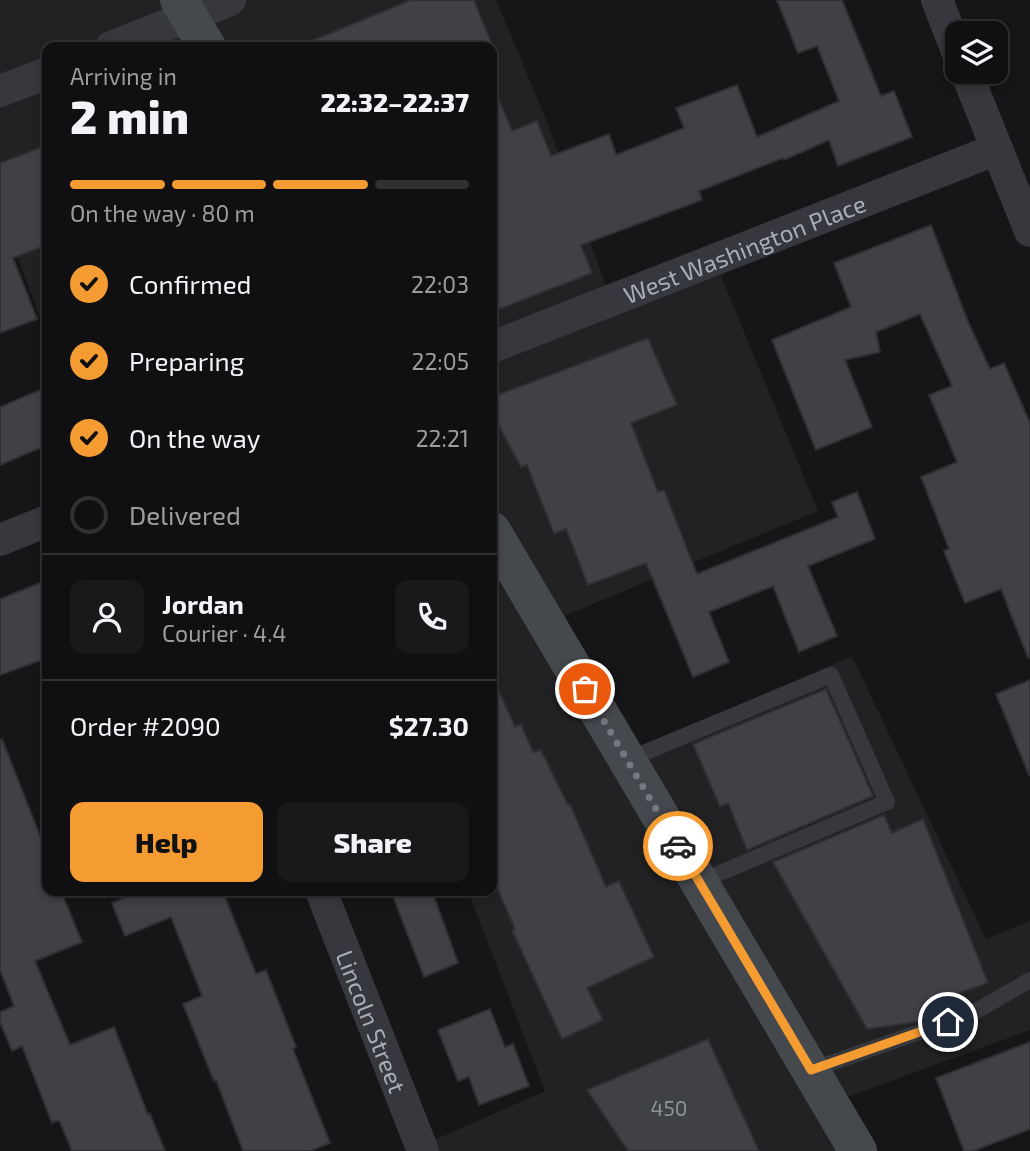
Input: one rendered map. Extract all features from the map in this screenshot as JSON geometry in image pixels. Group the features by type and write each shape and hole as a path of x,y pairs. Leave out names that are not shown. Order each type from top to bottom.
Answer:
{"main road":[{"path":"497,539 858,1151"}],"street":[{"path":"127,42 192,21 230,0"},
{"path":"937,0 945,21"},
{"path":"0,91 42,75"},
{"path":"971,84 1030,231"},
{"name":"West Washington Place","path":"497,345 997,149"},
{"path":"0,540 42,523"},
{"name":"Lincoln Street","path":"323,896 422,1151"}],"lane":[{"path":"627,760 831,675 887,802 699,882"},
{"path":"811,1070 971,1014 1030,980"}],"shaded area":[{"path":"0,0 496,0 548,124 611,300 714,259 818,511 547,623 624,755 852,656 986,939 1030,921 1030,1030 831,1103 858,1151 423,1151 421,1146 545,1091 470,896 497,896 497,42 42,42 42,322 0,209"}],"building":[{"path":"411,0 474,0 491,42 309,42"},
{"path":"777,0 842,0 881,96 894,91 912,137 838,166 829,140 784,160 783,158 699,191 702,200 581,245 592,273 497,310 497,95 512,131 537,121 551,156 609,134 616,155 684,128 676,108 737,85 757,137 839,101 817,46 798,53"},
{"path":"42,147 42,247 13,258 37,319 0,333 0,163"},
{"path":"931,225 969,324 990,369 1004,363 1030,423 1028,658 1001,589 965,603 944,551 949,549 921,477 957,462 929,395 952,386 920,314 876,332 880,352 845,360 872,427 816,450 772,340 851,307 834,263"},
{"path":"648,338 677,405 631,423 658,492 664,490 697,574 838,517 832,502 857,492 875,539 808,566 837,636 799,652 773,586 709,612 729,662 693,677 646,563 588,585 566,529 554,534 527,465 521,467 497,422 497,395"},
{"path":"42,389 42,447 0,465 0,407"},
{"path":"42,582 42,660 0,675 0,599"},
{"path":"1030,680 1030,774 1029,775 996,694"},
{"path":"497,686 515,727 521,724 533,752 541,750 568,805 570,804 606,887 619,881 654,957 587,988 603,1020 562,1039 512,930 515,929 497,888"},
{"path":"826,689 873,796 747,850 728,803 720,807 693,744"},
{"path":"2,739 42,841 42,896 63,896 82,942 35,961 70,1045 114,1027 165,1151 72,1151 59,1120 52,1123 22,1046 12,1051 0,1022 0,1012 14,1006 0,970"},
{"path":"884,815 892,833 923,819 988,983 947,997 952,1009 946,1012 917,1022 867,1029 773,862"},
{"path":"129,896 224,896 256,974 266,970 330,1143 310,1151 243,1151 183,1004 202,996 171,917 125,936 112,903"},
{"path":"393,896 434,896 458,963 424,977"},
{"path":"490,1009 505,1047 513,1044 529,1086 479,1105 469,1077 458,1081 438,1030"},
{"path":"708,1039 759,1151 628,1151 587,1090"},
{"path":"1030,1042 1030,1129 973,1151 964,1151 936,1078"}],"way so far":[{"path":"585,689 678,846"}],"route":[{"path":"678,846 811,1070 948,1022"}]}
